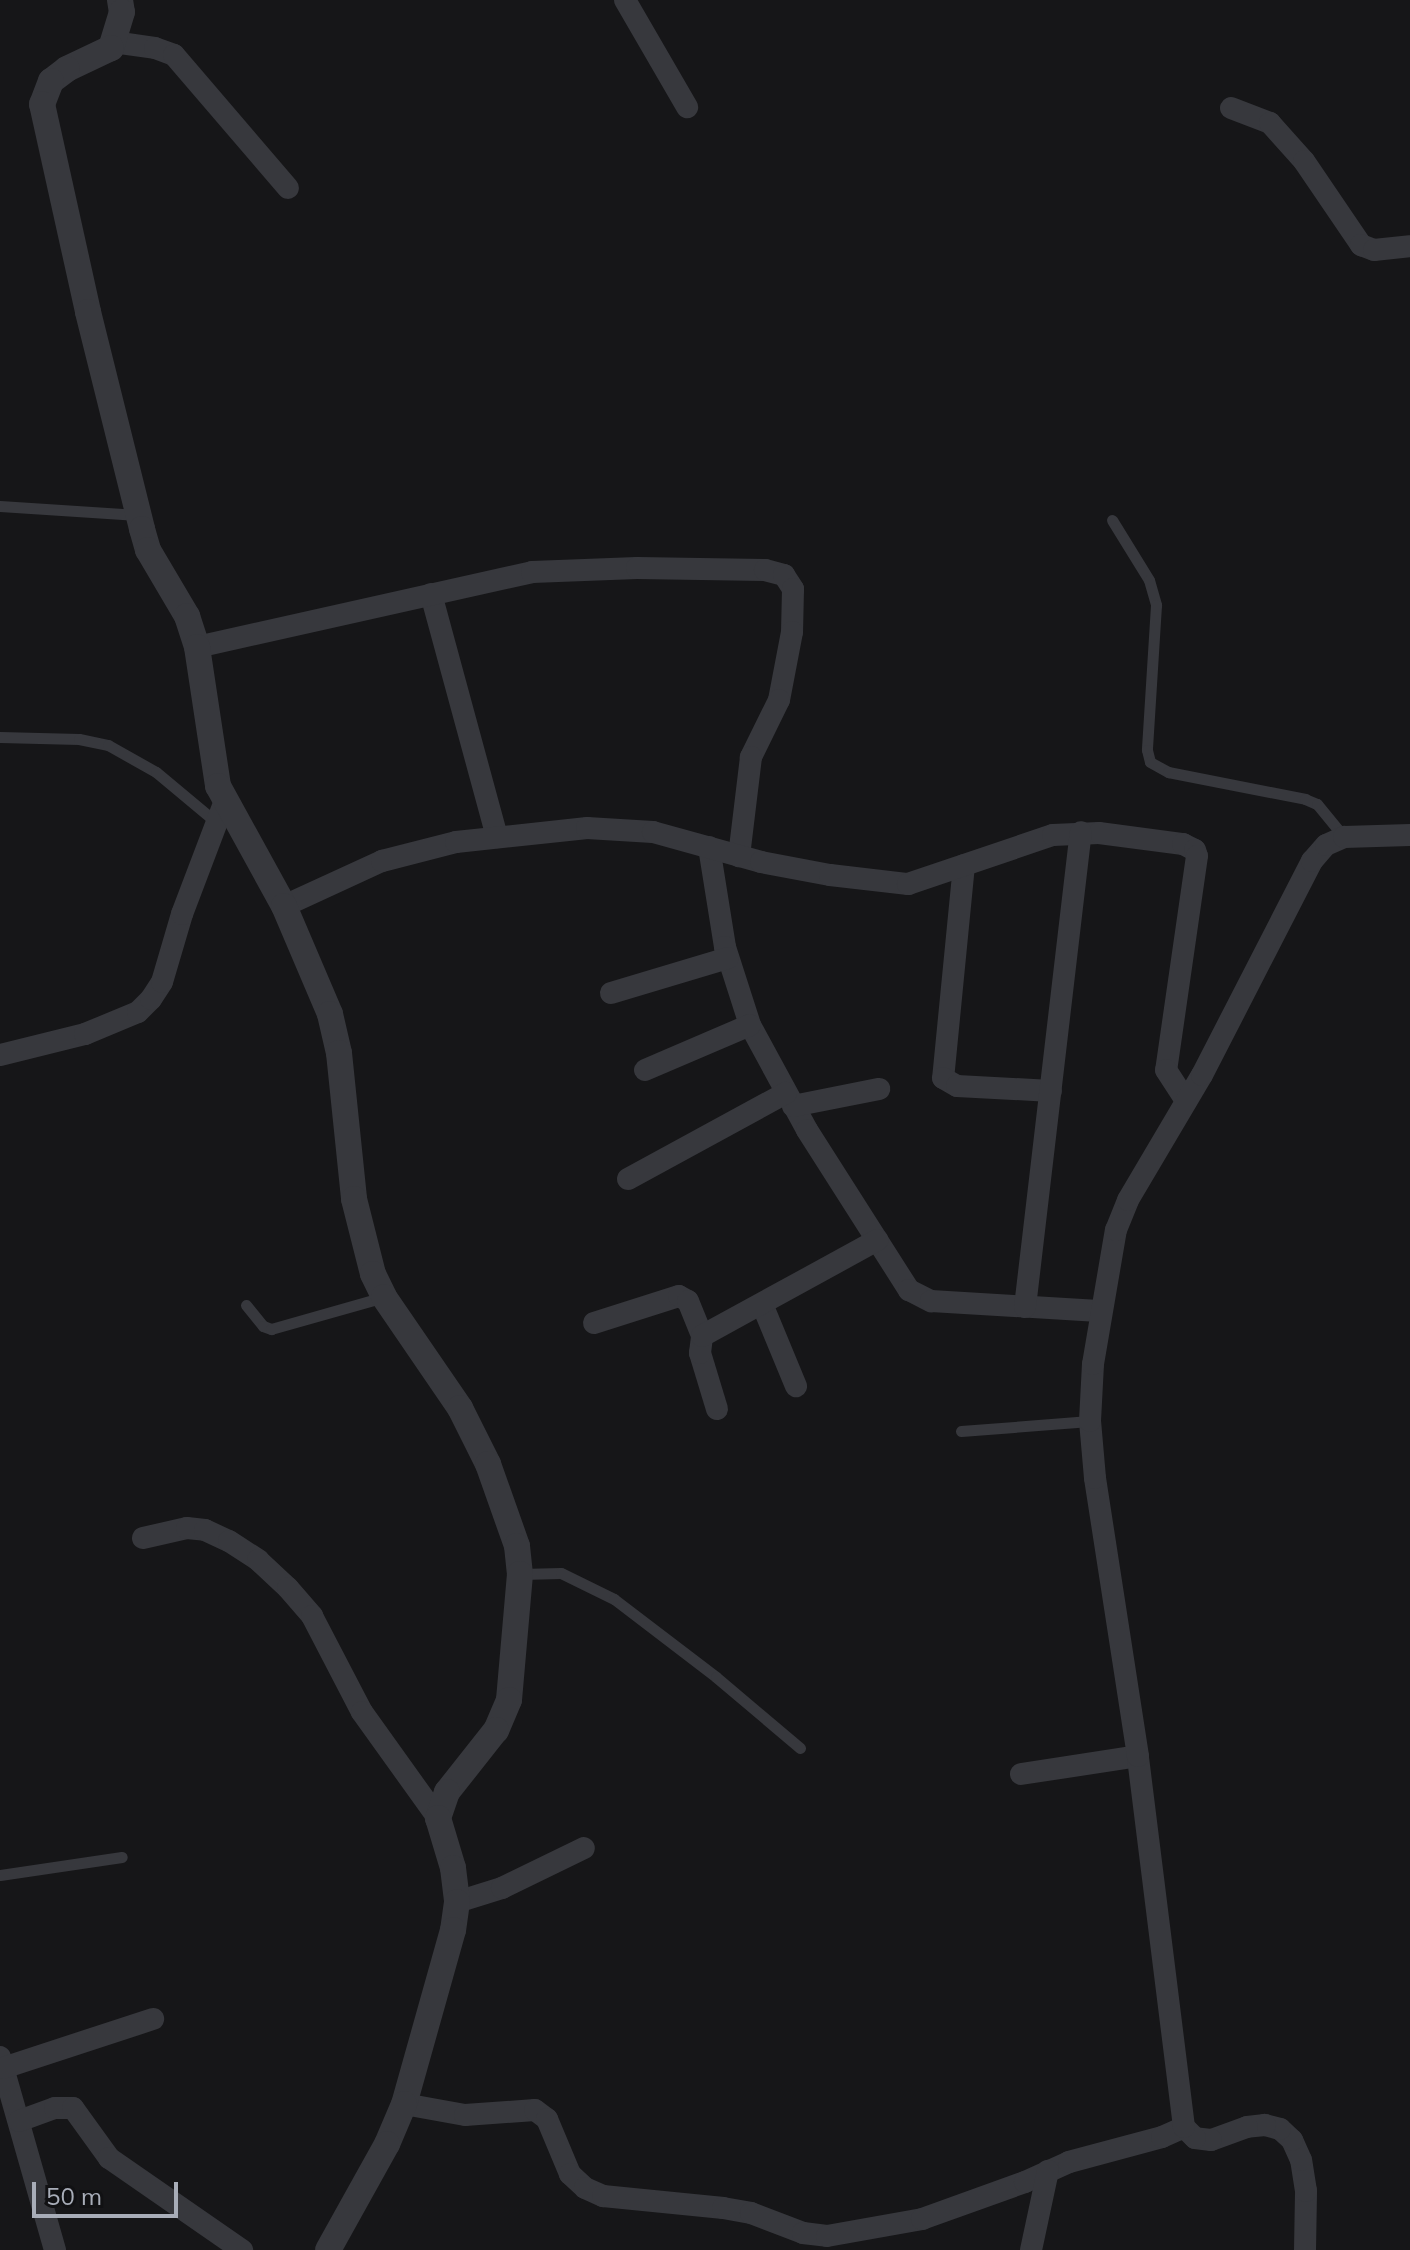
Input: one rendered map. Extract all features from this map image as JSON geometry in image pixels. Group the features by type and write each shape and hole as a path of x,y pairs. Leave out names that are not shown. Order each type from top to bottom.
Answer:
{"street":[{"path":"120,0 122,12 111,48 67,69 51,81 42,104 88,312 138,515 148,550 187,616 197,647 221,812 284,906 330,1014 339,1053 354,1199 362,1238 384,1297 460,1408 488,1464 513,1534 520,1574 509,1700 496,1730 447,1792 438,1818"},
{"path":"625,0 687,107"},
{"path":"113,42 155,48 174,55 288,188"},
{"path":"1231,108 1270,123 1304,161 1361,245 1374,250 1410,246"},
{"path":"197,647 532,572 570,569 752,570 784,575 793,589 792,632 779,700 751,757 739,856"},
{"path":"431,594 497,837"},
{"path":"0,1055 85,1034 138,1012 151,999 162,982 182,914 221,812"},
{"path":"284,906 382,861 456,842 587,828 630,829 739,856 884,883 908,884 1053,835 1081,832 1183,844 1195,850 1167,1056 1171,1083 1186,1101"},
{"path":"1025,1307 1081,832"},
{"path":"1305,2250 1306,2191 1301,2160 1292,2140 1280,2129 1265,2125 1247,2127 1211,2140 1195,2138 1184,2127 1138,1756 1095,1478 1090,1421 1099,1311 1116,1230 1128,1200 1256,975 1312,861 1326,845 1344,837 1410,835"},
{"path":"709,847 728,958 750,1025 790,1100 909,1290 921,1298 1099,1311"},
{"path":"964,865 943,1078 957,1086 1051,1091"},
{"path":"611,993 728,958"},
{"path":"645,1070 750,1025"},
{"path":"628,1179 790,1100 879,1089"},
{"path":"702,1336 877,1240"},
{"path":"594,1323 679,1296 688,1301 702,1336 700,1353 717,1409"},
{"path":"762,1304 796,1386"},
{"path":"143,1538 187,1528 205,1530 258,1560 288,1588 312,1616 380,1740 438,1818 453,1868 457,1902 453,1930 404,2104 387,2144 334,2234 328,2250"},
{"path":"1021,1774 1138,1756"},
{"path":"457,1902 502,1888 584,1848"},
{"path":"55,2250 2,2063 153,2019"},
{"path":"404,2104 465,2115 535,2110 547,2119 570,2174 585,2188 603,2196 751,2213 803,2233 827,2236 922,2219 1048,2171 1184,2127"},
{"path":"19,2121 55,2108 73,2108 109,2158 242,2250"},
{"path":"1031,2250 1048,2171"}],"lane":[{"path":"0,506 138,515"},
{"path":"1112,520 1149,580 1156,605 1147,750 1150,762 1168,772 1305,799 1317,804 1344,837"},
{"path":"0,737 79,739 108,745 221,812"},
{"path":"246,1305 263,1326 271,1329 384,1297"},
{"path":"961,1431 1090,1421"},
{"path":"520,1574 561,1573 614,1599 716,1677 800,1748"},
{"path":"0,1875 122,1857"}]}
